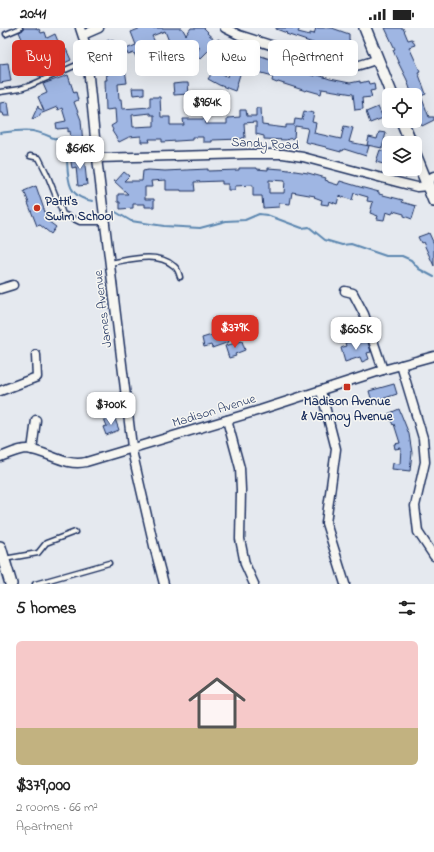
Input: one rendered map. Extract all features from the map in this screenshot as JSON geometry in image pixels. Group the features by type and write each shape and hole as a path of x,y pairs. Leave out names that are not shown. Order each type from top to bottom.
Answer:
{"street":[{"path":"82,31 99,28"},
{"path":"226,28 239,35 346,68 355,67 378,58"},
{"path":"365,28 389,88"},
{"name":"James Avenue","path":"89,76 97,158 132,448 164,584"},
{"name":"Sandy Road","path":"97,158 283,154 303,157 417,187 431,188"},
{"path":"422,169 431,188 434,201"},
{"path":"431,188 432,176 434,176"},
{"path":"0,289 12,285"},
{"path":"345,290 353,293 360,305 382,370"},
{"path":"0,391 37,377 36,355"},
{"name":"Madison Avenue","path":"0,457 23,449 32,450 71,462 81,463 321,391 382,370 434,356"},
{"path":"401,365 423,438 425,462 415,506 418,532 434,556"},
{"path":"321,391 336,449 326,523 345,584"},
{"path":"32,450 36,420"},
{"path":"227,420 240,468 240,539 245,564 254,584"},
{"path":"0,547 11,584"}],"lane":[{"path":"6,34 20,28"},
{"path":"0,92 25,87 73,66"},
{"path":"30,156 40,158 63,214 80,222 105,222"},
{"path":"110,263 141,258 154,258 166,261 175,267 180,277"},
{"path":"4,559 38,552 46,543 75,532"},
{"path":"35,584 109,563"}],"building":[{"path":"23,28 36,28 37,30 39,29 41,33 45,32 47,38 55,34 57,40 23,40 19,32 23,30"},
{"path":"141,28 182,28 186,35 191,28 204,28 215,40 207,40 207,52 200,59 199,40 190,40 187,38 181,40 168,40 165,31 152,36 154,40 135,40 135,42 131,32"},
{"path":"300,28 298,32 310,35 310,33 314,34 316,28 332,28 349,34 349,40 304,40 276,29"},
{"path":"385,28 403,28 408,40 412,39 415,45 409,47 420,71 418,72 426,94 422,96 422,88 410,88 393,50 395,49"},
{"path":"135,45 135,55 134,53 128,55 127,49"},
{"path":"66,49 71,60 65,63 65,50"},
{"path":"260,56 268,58 268,75 260,72"},
{"path":"8,63 11,81 0,83 0,64"},
{"path":"68,75 78,100 74,102 81,120 83,144 74,145 74,138 71,138 68,128 57,129 56,123 66,121 62,108 58,110 57,107 32,119 38,106 38,108 44,111 38,97 47,93 43,84"},
{"path":"106,76 126,76 127,83 118,84 119,99 121,99 122,109 150,107 150,97 160,97 161,117 170,117 170,125 184,125 183,119 206,119 206,124 227,124 227,118 240,117 240,110 246,110 247,116 256,116 256,108 261,108 262,125 286,128 286,125 294,125 295,119 302,120 304,111 314,113 312,122 316,123 314,133 341,139 344,126 353,128 349,142 369,146 366,156 344,149 343,151 341,150 341,152 326,148 305,142 308,128 295,126 294,138 287,140 264,139 264,136 256,134 256,122 244,123 245,138 242,139 212,140 212,142 203,142 203,137 192,137 192,140 162,142 162,139 149,139 150,142 141,142 141,136 129,137 119,142 112,131 111,126 116,123 115,109 106,110 105,80 107,80","holes":["150,113 150,115 154,115 154,126 133,127 132,115"]},
{"path":"210,76 240,76 235,91 208,79"},
{"path":"273,76 321,76 350,83 368,81 369,84 374,83 375,90 370,91 372,97 362,98 363,109 355,110 353,94 322,89 321,94 272,81"},
{"path":"188,83 189,94 174,95 173,84"},
{"path":"132,88 144,88 144,94 133,95"},
{"path":"422,99 429,117 434,117 434,120 422,126"},
{"path":"8,102 10,116 4,116 3,113 0,113 0,103"},
{"path":"378,107 382,118 370,123 366,112"},
{"path":"379,132 386,133 385,136 382,136 382,148 367,145 369,137 377,139"},
{"path":"380,150 382,150 382,164 376,162"},
{"path":"84,156 87,185 78,186 76,167 72,168 71,162 72,158"},
{"path":"239,168 257,168 268,170 268,168 308,173 326,178 325,180 328,182 338,185 340,181 379,192 379,194 403,200 402,202 416,206 412,219 404,216 404,214 393,211 392,214 386,212 384,220 377,219 378,216 370,213 373,202 367,201 368,197 354,193 352,200 339,196 337,204 329,201 328,205 321,204 322,200 314,197 315,196 292,192 290,204 279,203 279,207 263,208 262,196 253,196 253,185 235,186 235,190 228,190 228,184 222,184 222,181 194,182 195,191 181,191 166,190 166,180 151,181 152,187 145,187 145,199 154,199 154,207 145,207 145,204 133,204 133,208 120,209 118,194 128,194 114,181 116,181 124,172 129,176 124,181 142,181 143,171 148,170 239,170","holes":["269,180 285,181 284,193 269,193"]},
{"name":"Patti's Swim School","path":"36,186 48,221 56,227 51,234 40,225 37,226 24,191"},
{"path":"429,233 434,244 434,266 423,242 421,243 418,237"},
{"path":"225,331 229,342 212,348 211,345 204,347 202,338"},
{"path":"367,339 371,352 367,353 369,359 362,362 360,357 345,362 341,348 346,346 345,343 352,341 352,344"},
{"path":"242,341 245,350 235,354 236,356 229,358 225,346"},
{"path":"394,384 397,394 379,400 380,403 373,405 369,391"},
{"path":"399,409 409,434 412,453 410,471 392,469 393,463 400,464 401,448 395,449 394,444 400,443 394,424 393,425 388,414"},
{"path":"114,416 119,430 106,435 103,427 107,426 104,419"}],"waterway":[{"path":"0,133 32,131 44,134 63,143 66,149 68,175 71,187 79,196 93,201"},
{"path":"114,211 131,221 164,226 200,228 226,221 245,220 259,214 267,215 302,228 309,227 325,240 342,245 351,244 386,256 402,256 411,260 419,269 434,277"}],"place":[{"name":"Patti's Swim School","path":"37,208"},
{"name":"Madison Avenue & Vannoy Avenue","path":"347,387"}]}
